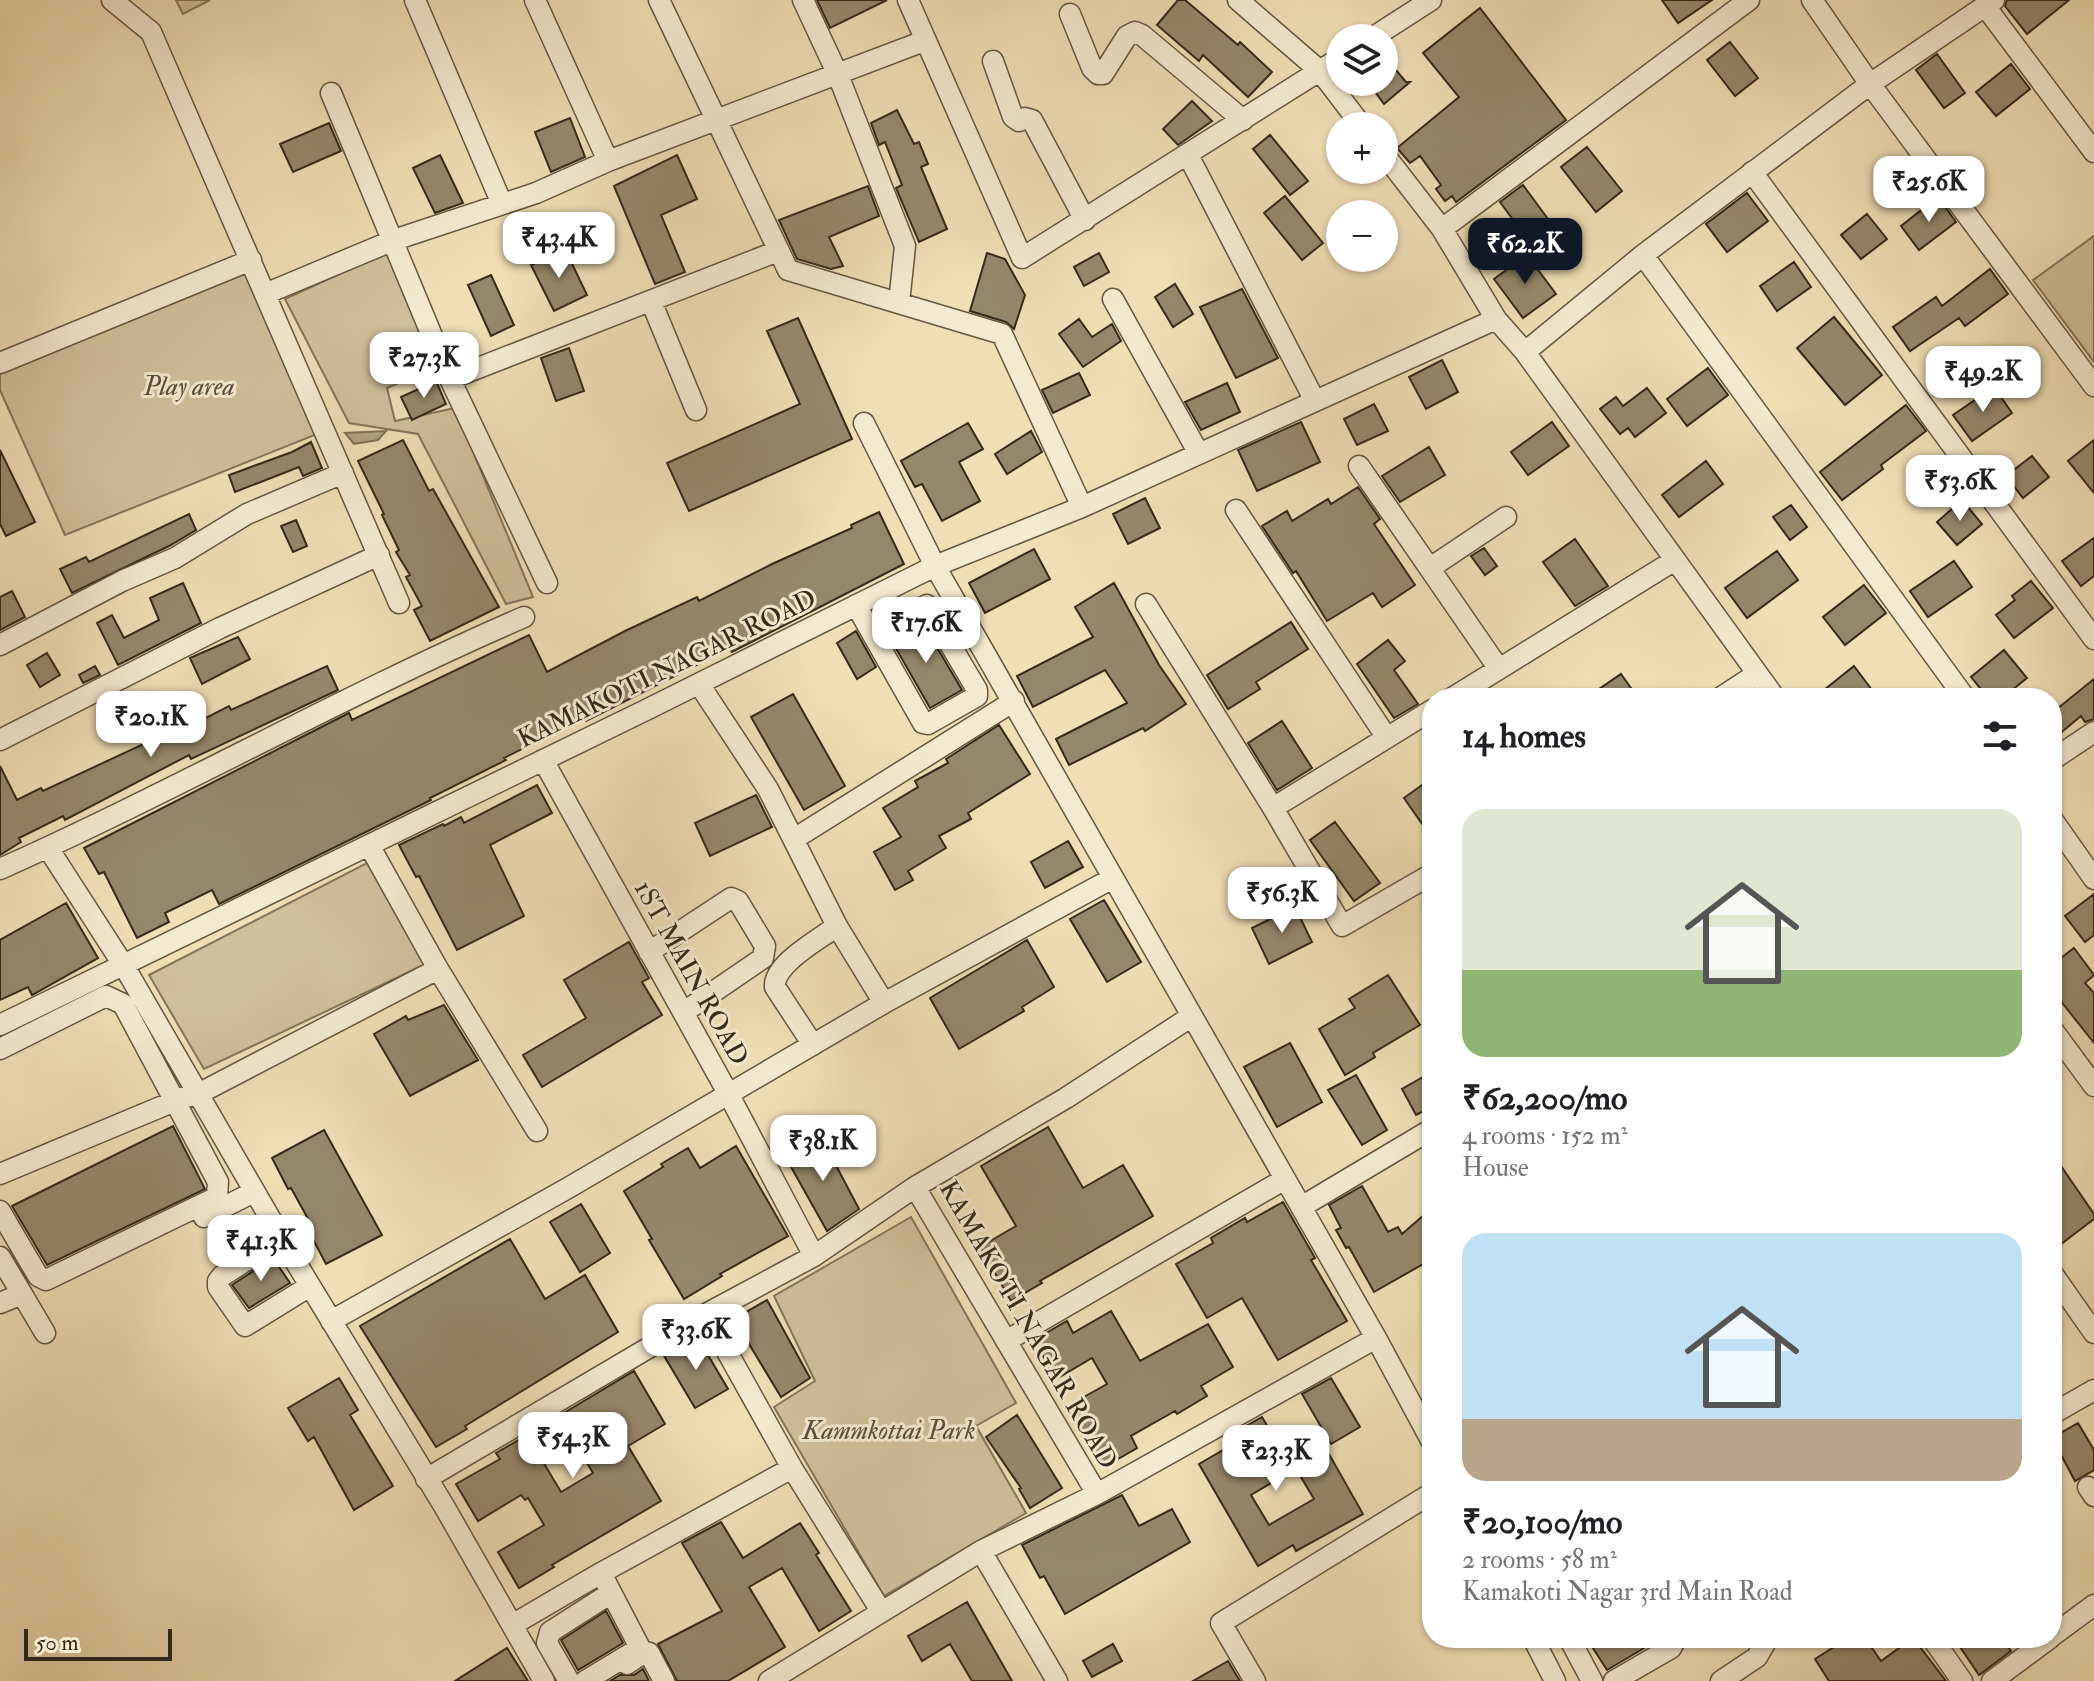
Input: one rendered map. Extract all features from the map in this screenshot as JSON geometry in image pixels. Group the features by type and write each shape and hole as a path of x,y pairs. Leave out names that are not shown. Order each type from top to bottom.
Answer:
{"street":[{"path":"112,0 151,32 399,603"},
{"path":"415,0 502,204"},
{"path":"535,0 608,161"},
{"path":"659,0 788,270 1002,334 1082,507"},
{"path":"803,0 838,75 905,246 899,303"},
{"path":"908,0 1022,258 1326,67"},
{"path":"1238,0 1320,71 1351,112"},
{"path":"1387,24 1406,6 1431,0"},
{"path":"1442,229 1749,0"},
{"path":"1812,0 1870,84 2094,386"},
{"path":"1525,352 1643,255 1752,172 1870,84 1990,3 2094,152"},
{"path":"1070,14 1092,68 1098,74 1103,74 1127,36 1135,32 1243,120"},
{"path":"265,294 394,240 536,193 608,161 924,41"},
{"path":"993,61 1013,117 1019,121 1025,118 1032,120 1085,220"},
{"path":"331,93 450,379 547,583"},
{"path":"1188,155 1315,401"},
{"path":"1398,172 1442,229 1496,319 1525,352 1768,688"},
{"path":"1752,172 2094,639"},
{"path":"450,379 778,251"},
{"path":"1643,255 1958,688"},
{"path":"0,363 251,260"},
{"path":"1113,299 1198,452"},
{"path":"651,301 696,410"},
{"name":"KAMAKOTI NAGAR ROAD","path":"0,1025 935,566 1082,507 1496,319"},
{"path":"864,423 935,566 1422,1423"},
{"path":"1359,466 1499,669"},
{"path":"0,645 122,581 175,558 247,514 343,473"},
{"path":"1236,510 1387,738"},
{"path":"1430,568 1506,517"},
{"path":"0,740 220,628 379,555"},
{"path":"1468,688 1675,560"},
{"path":"856,605 925,724 977,696 977,690 926,604 872,632"},
{"path":"1146,604 1273,808 1342,926 1422,880"},
{"path":"0,869 207,772 431,657 524,617"},
{"path":"944,632 966,620"},
{"path":"961,662 983,648"},
{"path":"1735,688 1757,674"},
{"path":"699,684 768,789 837,926 884,1003"},
{"path":"973,697 986,719"},
{"path":"794,839 1014,701"},
{"path":"1273,808 1422,716"},
{"path":"2062,753 2094,732"},
{"name":"1ST MAIN ROAD","path":"543,760 684,1012 814,1256"},
{"path":"2062,833 2094,879"},
{"path":"369,845 438,969 537,1131"},
{"path":"48,848 124,966 281,1238 444,1506 544,1681"},
{"path":"331,1321 729,1095 884,1003 1113,878"},
{"path":"649,952 731,898 738,901 765,946 763,958 684,1012"},
{"path":"813,1045 775,987 774,980 781,967 837,926"},
{"path":"0,1174 198,1094 438,969"},
{"path":"0,1049 106,996 115,999 123,1004 218,1182 217,1197 46,1280 38,1276 0,1211"},
{"name":"KAMAKOTI NAGAR ROAD","path":"1192,1016 1066,1098 915,1187 1097,1494 1376,1338"},
{"path":"2062,1043 2094,1086"},
{"path":"1301,1207 1422,1135"},
{"path":"1006,1341 1285,1179"},
{"path":"426,1479 706,1314 814,1256 915,1187"},
{"path":"64,1286 254,1192"},
{"path":"281,1238 222,1276 218,1287 245,1326 310,1286"},
{"path":"0,1257 45,1333"},
{"path":"2062,1287 2094,1333"},
{"path":"0,1303 22,1294"},
{"path":"706,1314 792,1468 881,1611"},
{"path":"2062,1408 2094,1390"},
{"path":"512,1625 792,1468"},
{"path":"769,1681 981,1551 1097,1494"},
{"path":"1255,1681 1221,1623 1422,1499"},
{"path":"981,1551 1057,1681"},
{"path":"585,1681 639,1646 601,1573"},
{"path":"569,1681 547,1638 550,1632 611,1593"},
{"path":"2062,1629 2094,1605"},
{"path":"1538,1648 1555,1681"},
{"path":"1580,1648 1592,1681"},
{"path":"1614,1681 1671,1648"},
{"path":"1721,1681 1757,1657 1762,1648"},
{"path":"1939,1648 1962,1681"},
{"path":"1992,1681 2036,1648"},
{"path":"600,1681 645,1652 652,1655 664,1681"}],"green space":[{"path":"176,0 210,0 183,14"},
{"path":"2094,236 2094,362 2033,280"},
{"path":"387,252 437,366 387,388 395,421 455,408 533,597 506,604 418,434 349,423 285,299"},
{"name":"Play area","path":"251,260 317,434 65,535 0,390 0,370"},
{"path":"367,863 426,964 204,1069 149,975"},
{"name":"Kammkottai Park","path":"911,1217 1016,1403 976,1426 1026,1513 884,1596 774,1407 815,1381 774,1296"}],"shaded area":[{"path":"386,431 378,440 354,444 345,433"}],"building":[{"path":"817,0 887,0 830,28"},
{"path":"1178,0 1185,0 1238,45 1240,42 1272,72 1248,97 1203,55 1199,61 1157,25"},
{"path":"1662,0 1712,0 1678,23"},
{"path":"2007,0 2069,0 2027,34 2005,6"},
{"path":"1480,8 1566,120 1456,202 1452,196 1445,201 1436,189 1441,185 1420,156 1410,163 1398,149 1459,97 1423,53"},
{"path":"1730,42 1758,78 1735,96 1707,60"},
{"path":"1937,54 1965,93 1944,108 1916,70"},
{"path":"2011,64 2030,89 1996,116 1976,92"},
{"path":"1398,73 1406,82 1410,82 1398,92"},
{"path":"1378,96 1393,96 1384,104"},
{"path":"1192,101 1212,121 1178,145 1163,129"},
{"path":"897,110 914,144 919,142 928,164 921,167 947,229 919,242 896,188 902,185 885,142 879,145 871,123"},
{"path":"570,118 585,157 551,172 535,132"},
{"path":"329,123 341,151 293,172 280,144"},
{"path":"1270,135 1308,181 1290,195 1253,149"},
{"path":"1587,147 1622,191 1596,212 1561,167"},
{"path":"440,155 463,203 435,213 413,168"},
{"path":"677,155 697,199 661,215 685,272 655,284 614,186"},
{"path":"1523,185 1559,234 1536,251 1500,202"},
{"path":"868,186 879,216 829,237 843,266 831,269 797,259 779,220"},
{"path":"1747,193 1768,221 1727,252 1706,224"},
{"path":"1285,196 1323,243 1302,260 1264,213"},
{"path":"1938,197 1956,222 1919,250 1901,226"},
{"path":"1867,214 1887,239 1861,259 1841,235"},
{"path":"565,249 587,295 554,311 531,265"},
{"path":"987,253 1005,259 1025,295 1014,329 1006,322 970,311"},
{"path":"1099,253 1109,272 1084,286 1074,267"},
{"path":"1527,255 1556,294 1523,318 1494,279"},
{"path":"1794,262 1811,287 1777,311 1760,286"},
{"path":"1990,269 2008,294 1965,326 1959,318 1910,351 1893,327 1936,297 1942,306"},
{"path":"491,275 514,325 491,336 468,285"},
{"path":"1175,284 1193,314 1173,327 1155,297"},
{"path":"1242,289 1278,358 1236,378 1200,307"},
{"path":"1834,317 1882,375 1845,405 1797,348"},
{"path":"798,318 852,439 689,511 667,463 800,404 767,331"},
{"path":"1079,319 1092,337 1112,324 1121,341 1083,367 1059,334"},
{"path":"569,348 584,391 556,401 541,358"},
{"path":"1442,360 1458,392 1426,409 1409,377"},
{"path":"1708,368 1728,395 1687,426 1667,399"},
{"path":"1079,373 1090,395 1053,413 1042,390"},
{"path":"436,381 446,404 412,420 401,397"},
{"path":"1227,383 1240,412 1201,430 1185,402"},
{"path":"1994,387 2012,413 1972,441 1953,415"},
{"path":"1647,388 1666,413 1635,437 1628,428 1620,434 1600,409 1616,397 1623,406"},
{"path":"1374,404 1388,431 1357,445 1344,419"},
{"path":"1906,405 1926,431 1842,500 1820,472"},
{"path":"1301,422 1320,462 1257,491 1238,450"},
{"path":"1552,422 1569,446 1528,475 1511,452"},
{"path":"968,423 983,449 959,462 980,501 942,521 922,484 915,487 901,461"},
{"path":"1031,431 1042,452 1007,474 995,454"},
{"path":"403,440 429,491 433,489 499,607 430,641 414,610 422,606 406,577 410,575 396,552 399,550 384,514 358,461"},
{"path":"2094,440 2094,493 2068,461"},
{"path":"311,442 322,468 303,476 299,467 235,492 229,475"},
{"path":"1429,447 1445,475 1400,502 1382,476"},
{"path":"0,450 35,522 6,536 0,524"},
{"path":"2032,456 2049,477 2023,498 2006,476"},
{"path":"1706,461 1723,484 1679,517 1662,495"},
{"path":"1358,487 1380,519 1374,524 1415,585 1382,607 1373,593 1327,621 1296,571 1293,573 1262,526 1287,511 1292,521 1328,499 1331,504"},
{"path":"1145,498 1160,528 1128,544 1113,514"},
{"path":"1962,500 1982,524 1957,545 1937,522"},
{"path":"1791,505 1807,527 1790,540 1773,517"},
{"path":"879,512 904,564 732,652 730,648 586,721 584,718 504,758 506,760 431,800 219,904 212,890 165,913 169,922 137,938 104,872 99,874 84,848 349,713 352,720 529,635 547,672 625,631 697,597 699,601"},
{"path":"189,514 196,530 72,593 60,569 86,557 89,562"},
{"path":"296,520 307,546 293,552 281,526"},
{"path":"2094,538 2094,576 2081,586 2062,561"},
{"path":"1575,539 1608,586 1575,606 1543,562"},
{"path":"1484,548 1497,566 1485,575 1471,556"},
{"path":"1034,549 1050,579 985,613 969,583"},
{"path":"1777,551 1798,580 1747,618 1725,588"},
{"path":"1954,561 1972,587 1928,617 1910,591"},
{"path":"2031,581 2053,608 2014,638 1996,615 2015,600 2012,596"},
{"path":"183,583 201,623 118,665 97,623 112,615 124,638 159,620 150,598"},
{"path":"1114,583 1159,665 1186,704 1145,731 1143,728 1069,765 1056,739 1127,703 1105,670 1033,707 1017,676 1093,637 1075,607"},
{"path":"1864,585 1886,613 1845,645 1823,617"},
{"path":"12,591 25,617 0,630 0,597"},
{"path":"922,622 962,690 930,708 890,638"},
{"path":"1291,622 1308,649 1256,682 1260,689 1228,709 1207,675"},
{"path":"856,631 876,667 857,679 837,643"},
{"path":"238,637 250,659 202,684 190,658"},
{"path":"1388,640 1405,661 1394,670 1418,704 1394,718 1357,664"},
{"path":"2004,650 2027,678 2014,688 1980,688 1971,677"},
{"path":"47,653 60,675 40,687 27,665"},
{"path":"95,666 100,675 83,683 79,675"},
{"path":"327,666 338,690 191,759 189,755 65,820 63,816 19,838 21,842 0,855 0,766 17,800"},
{"path":"1854,666 1870,688 1826,688"},
{"path":"1621,674 1631,688 1601,688"},
{"path":"2094,679 2094,719 2085,722 2081,716 2062,732 2062,705"},
{"path":"793,694 845,786 804,810 751,717"},
{"path":"1282,721 1312,768 1277,790 1248,743"},
{"path":"999,725 1030,774 968,813 971,819 939,836 946,848 908,871 913,880 895,890 874,852 901,837 883,808 918,787 915,781 948,763 946,759"},
{"path":"537,785 552,813 490,845 524,916 457,950 419,876 416,877 399,845 461,817 464,823"},
{"path":"1422,785 1422,824 1404,798"},
{"path":"756,795 772,827 710,856 695,823"},
{"path":"1335,822 1380,883 1354,901 1310,840"},
{"path":"1068,841 1083,867 1045,888 1031,862"},
{"path":"2094,894 2094,935 2085,942 2065,916"},
{"path":"1104,900 1141,962 1107,982 1070,919"},
{"path":"66,903 98,958 32,995 28,987 0,1000 0,940"},
{"path":"1295,907 1312,942 1269,964 1252,928"},
{"path":"1027,940 1054,987 1022,1007 1024,1011 959,1049 930,998"},
{"path":"629,942 649,978 642,982 662,1015 542,1087 523,1055 586,1018 564,980"},
{"path":"2074,948 2094,975 2085,983 2094,993 2094,1043 2062,1003 2062,957"},
{"path":"1388,975 1420,1025 1373,1053 1375,1057 1345,1075 1319,1029 1355,1008 1349,999"},
{"path":"444,1005 478,1060 410,1096 374,1034 406,1016 408,1020"},
{"path":"1290,1043 1322,1102 1277,1127 1244,1067"},
{"path":"1356,1075 1387,1130 1362,1145 1328,1090"},
{"path":"1422,1078 1422,1112 1416,1115 1402,1089"},
{"path":"173,1126 205,1189 47,1265 12,1206"},
{"path":"1048,1127 1083,1188 1123,1165 1153,1216 1011,1301 980,1247 1016,1226 981,1166"},
{"path":"324,1130 382,1235 326,1264 307,1228 312,1226 272,1158"},
{"path":"821,1137 859,1209 827,1231 786,1158"},
{"path":"736,1146 788,1236 720,1274 722,1276 684,1299 624,1191 688,1148 700,1168"},
{"path":"2062,1168 2094,1214 2094,1219 2062,1243"},
{"path":"1362,1186 1388,1232 1398,1227 1402,1234 1422,1217 1422,1265 1374,1292 1336,1230 1341,1228 1329,1205"},
{"path":"1283,1202 1315,1258 1311,1260 1347,1321 1278,1360 1242,1298 1207,1318 1176,1264 1213,1243 1211,1238 1245,1218 1247,1222"},
{"path":"581,1204 610,1253 580,1272 550,1222"},
{"path":"510,1239 545,1299 585,1275 618,1332 436,1447 360,1326"},
{"path":"273,1258 290,1283 249,1308 232,1285"},
{"path":"767,1300 810,1378 781,1397 734,1319"},
{"path":"1111,1311 1140,1361 1208,1324 1233,1367 1201,1386 1207,1396 1131,1436 1137,1448 1104,1467 1068,1406 1107,1384 1092,1358 1056,1379 1034,1340 1067,1321 1073,1333"},
{"path":"696,1335 728,1389 695,1408 663,1354"},
{"path":"634,1371 665,1424 628,1446 661,1501 519,1588 498,1552 544,1525 528,1498 525,1500 521,1495 478,1521 456,1484 500,1459 496,1453 527,1435 561,1492 593,1473 559,1416"},
{"path":"339,1378 358,1410 350,1415 393,1486 354,1510 314,1437 308,1441 288,1408"},
{"path":"1331,1378 1360,1427 1331,1444 1302,1394"},
{"path":"1017,1415 1062,1488 1030,1508 1021,1488 986,1437"},
{"path":"1262,1417 1293,1470 1251,1495 1269,1525 1314,1499 1298,1472 1329,1454 1363,1514 1296,1551 1293,1545 1258,1566 1199,1464 1235,1443 1230,1435"},
{"path":"2078,1423 2094,1450 2094,1470 2075,1481 2062,1457 2062,1432"},
{"path":"1122,1495 1139,1526 1172,1509 1190,1542 1065,1614 1022,1545"},
{"path":"721,1522 743,1558 800,1523 851,1611 819,1631 782,1568 749,1587 785,1647 728,1681 677,1681 658,1644 722,1611 682,1543"},
{"path":"967,1602 1012,1681 972,1681 950,1644 922,1661 908,1636"},
{"path":"606,1611 623,1643 578,1670 561,1640"},
{"path":"1113,1644 1122,1661 1092,1677 1083,1661"},
{"path":"507,1648 528,1681 455,1681"},
{"path":"1593,1648 1644,1648 1607,1670"},
{"path":"1832,1648 1872,1648 1881,1661 1899,1648 1921,1648 1946,1681 1829,1681 1815,1659"},
{"path":"1961,1648 2009,1648 2011,1651 1979,1675"},
{"path":"1228,1661 1240,1681 1193,1681"},
{"path":"643,1669 649,1681 610,1681 620,1675 634,1675"}]}
